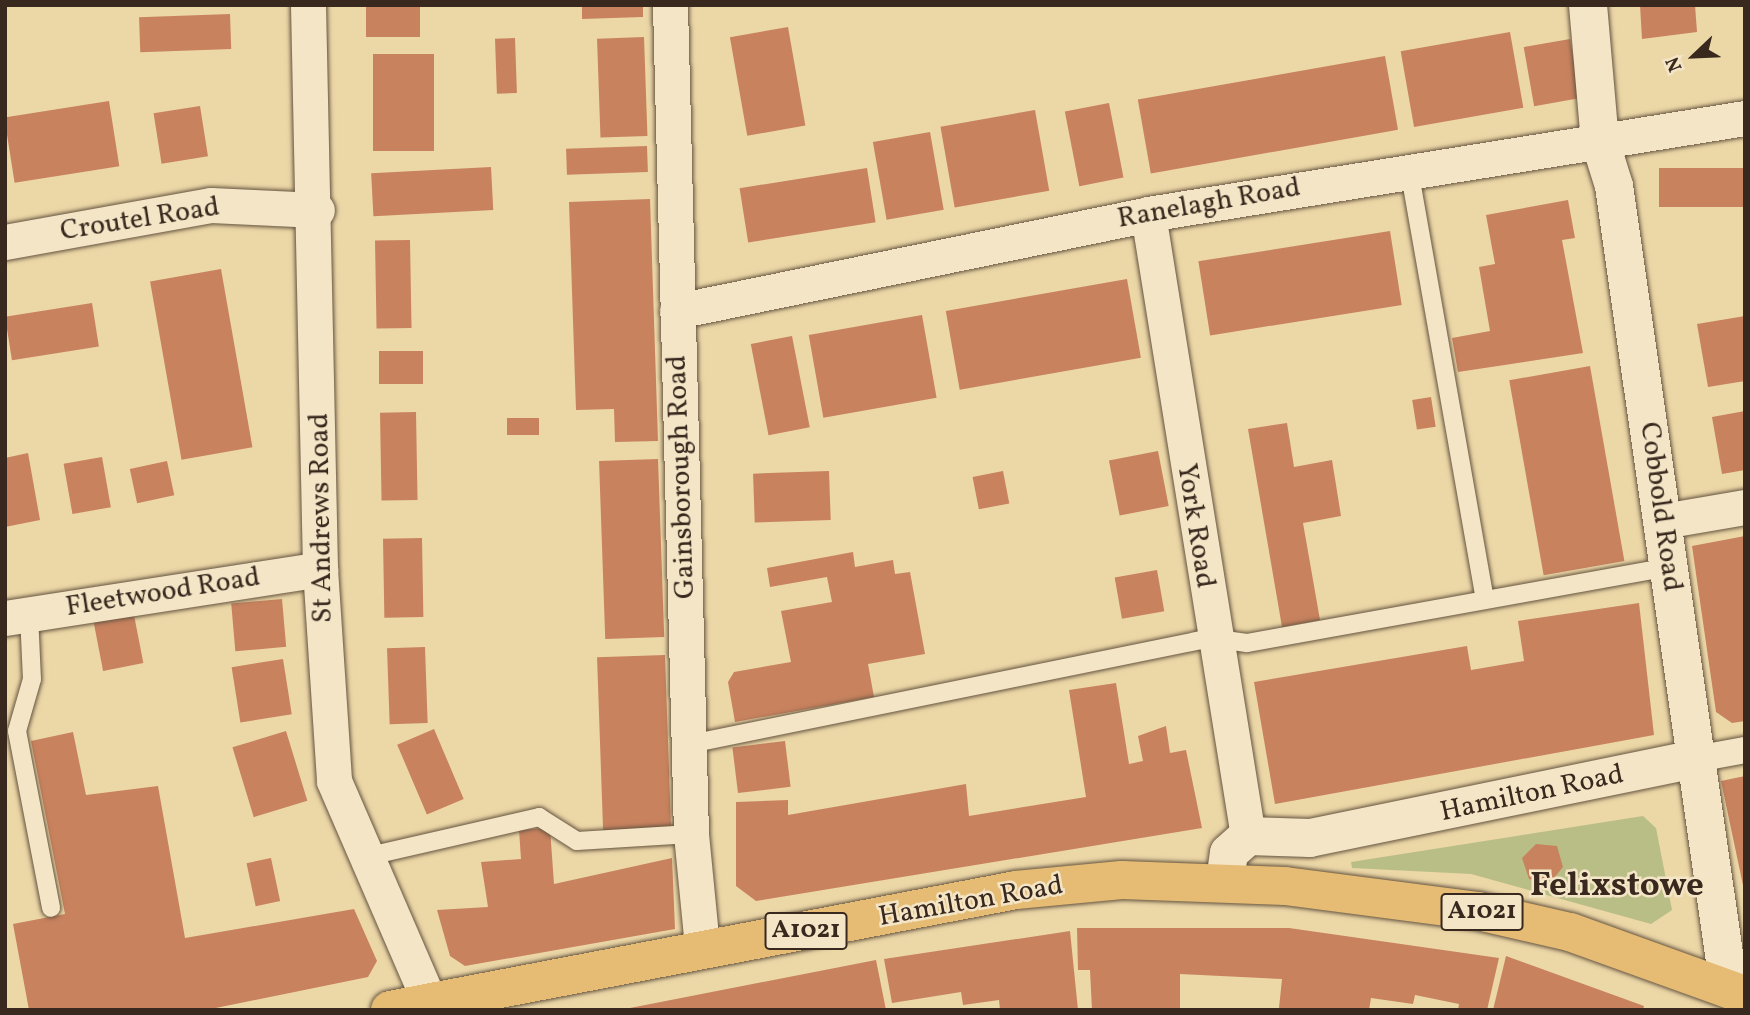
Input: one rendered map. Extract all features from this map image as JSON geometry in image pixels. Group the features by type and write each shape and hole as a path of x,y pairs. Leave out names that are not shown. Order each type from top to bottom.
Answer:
{"main road":[{"name":"Hamilton Road","path":"390,1010 431,1006 702,947 1016,890 1122,880 1225,881 1478,912 1570,932 1735,998"}],"street":[{"name":"St Andrews Road","path":"308,5 317,210 320,569 334,781 431,1006"},
{"name":"Gainsborough Road","path":"670,5 691,834 702,947"},
{"name":"Cobbold Road","path":"1588,5 1600,141 1614,186 1696,760 1735,998"},
{"name":"Ranelagh Road","path":"677,311 1148,214 1409,169 1745,118"},
{"name":"Croutel Road","path":"5,242 211,205 317,210"},
{"name":"York Road","path":"1148,214 1211,638 1248,836"},
{"path":"1663,521 1745,507"},
{"name":"Fleetwood Road","path":"17,616 320,569"},
{"name":"Hamilton Road","path":"1248,836 1310,838 1745,750"},
{"path":"1225,881 1229,853 1248,836"}],"lane":[{"path":"1409,169 1485,598"},
{"path":"690,744 1211,638 1247,643 1485,598 1669,567"},
{"path":"17,616 32,680 17,731 51,908"},
{"path":"365,857 540,817 577,841 691,834"}],"green space":[{"path":"1643,816 1656,828 1672,910 1651,924 1471,874 1352,868 1351,862"}],"building":[{"path":"366,5 420,5 420,37 366,37"},
{"path":"582,5 643,5 643,17 582,19"},
{"path":"1640,5 1695,5 1697,32 1642,39"},
{"path":"230,14 231,49 140,52 139,17"},
{"path":"788,27 805,125 747,136 730,37"},
{"path":"1510,32 1523,108 1414,127 1401,51"},
{"path":"644,37 647,136 600,138 597,39"},
{"path":"515,38 517,93 497,94 495,39"},
{"path":"1570,39 1580,98 1534,106 1524,47"},
{"path":"373,54 434,54 434,151 373,151"},
{"path":"1385,56 1398,130 1151,173 1138,100"},
{"path":"109,101 119,166 15,183 5,117"},
{"path":"1109,103 1124,178 1079,186 1065,112"},
{"path":"200,106 208,156 162,164 154,113"},
{"path":"1035,110 1049,191 955,207 940,127"},
{"path":"930,132 944,210 887,220 873,142"},
{"path":"647,146 648,172 567,175 566,149"},
{"path":"491,167 493,210 373,216 371,173"},
{"path":"867,168 876,222 748,243 740,188"},
{"path":"1659,168 1745,168 1745,207 1659,207"},
{"path":"650,199 658,441 615,442 614,409 576,410 569,202"},
{"path":"1568,200 1575,238 1562,240 1583,353 1458,372 1452,338 1490,331 1479,267 1495,264 1486,215"},
{"path":"1390,231 1402,305 1210,335 1198,261"},
{"path":"410,240 412,328 377,329 375,241"},
{"path":"221,269 252,447 182,460 150,282"},
{"path":"1127,279 1141,358 960,390 946,311"},
{"path":"92,303 99,346 12,360 5,317"},
{"path":"922,315 937,398 823,418 809,335"},
{"path":"1745,316 1745,381 1708,387 1697,324"},
{"path":"792,336 810,427 769,435 751,344"},
{"path":"379,351 423,351 423,384 379,384"},
{"path":"1590,366 1624,561 1544,575 1509,380"},
{"path":"1431,397 1436,427 1417,430 1412,400"},
{"path":"1745,411 1745,470 1722,474 1712,417"},
{"path":"416,412 418,500 382,501 380,413"},
{"path":"507,418 539,418 539,435 507,435"},
{"path":"1287,423 1294,467 1332,460 1341,516 1303,523 1320,620 1282,627 1248,429"},
{"path":"1158,451 1169,506 1120,516 1109,461"},
{"path":"28,453 40,520 5,527 5,458"},
{"path":"102,457 111,507 72,514 64,464"},
{"path":"658,459 664,637 605,639 599,461"},
{"path":"167,461 174,495 137,503 130,469"},
{"path":"829,471 831,520 755,523 753,474"},
{"path":"1003,471 1009,503 979,509 973,477"},
{"path":"1745,536 1745,721 1732,723 1716,712 1692,546"},
{"path":"422,538 423,617 384,618 383,539"},
{"path":"853,552 855,567 893,560 895,574 910,572 925,654 868,664 874,697 735,722 728,682 734,672 791,662 781,611 832,602 827,577 770,587 767,568"},
{"path":"1157,570 1164,611 1122,619 1115,577"},
{"path":"282,599 286,647 235,651 231,603"},
{"path":"1639,603 1654,735 1275,804 1254,682 1467,646 1471,670 1524,661 1518,621"},
{"path":"134,615 143,663 103,671 94,623"},
{"path":"425,647 428,723 390,724 387,648"},
{"path":"665,655 671,829 603,831 597,657"},
{"path":"283,659 292,714 240,722 232,667"},
{"path":"1116,683 1129,764 1143,761 1138,736 1166,726 1170,753 1186,750 1202,828 756,901 736,886 736,802 788,800 788,815 966,784 969,816 1086,797 1069,690"},
{"path":"434,729 464,799 427,815 397,745"},
{"path":"286,731 307,801 254,817 232,747"},
{"path":"73,732 86,795 158,786 185,938 354,909 377,961 368,977 206,1010 29,1010 13,924 65,914 31,741"},
{"path":"785,741 791,787 738,793 732,747"},
{"path":"1745,776 1745,890 1744,890 1721,781"},
{"path":"550,828 554,884 672,858 675,929 465,966 450,956 437,910 488,907 481,862 521,859 519,830"},
{"path":"1536,844 1557,846 1563,867 1549,884 1529,879 1522,858"},
{"path":"271,858 280,901 256,906 247,863"},
{"path":"1077,928 1289,928 1499,958 1487,1010 1458,1010 1459,1004 1415,995 1413,1004 1371,998 1369,1010 1279,1008 1282,979 1180,974 1180,1010 1092,1010 1090,970 1078,970"},
{"path":"1070,931 1078,1010 1000,1010 999,1000 963,1005 961,992 892,1003 884,959"},
{"path":"1506,956 1644,1006 1643,1010 1493,1010"},
{"path":"876,960 886,1010 630,1010 630,1008"}],"district":[{"name":"Felixstowe","path":"1617,886"}]}
